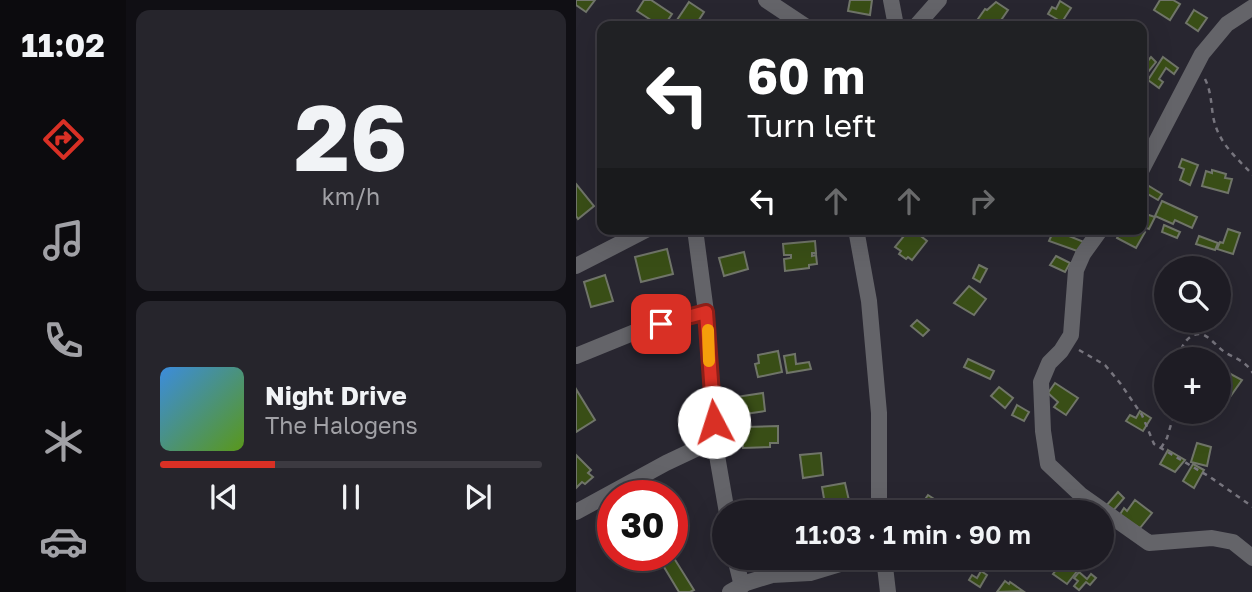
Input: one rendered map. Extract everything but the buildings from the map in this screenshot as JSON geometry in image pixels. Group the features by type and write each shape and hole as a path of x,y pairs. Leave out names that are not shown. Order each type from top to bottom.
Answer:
{"street":[{"path":"766,0 798,21"},
{"path":"890,0 895,21"},
{"path":"920,21 939,0"},
{"path":"1147,160 1211,41 1227,24 1252,7"},
{"path":"576,266 636,235"},
{"path":"696,235 706,312 715,444 724,500"},
{"path":"857,235 869,301 879,413 879,500"},
{"path":"1097,235 1083,254 1076,270 1074,317 1067,344 1049,363 1041,382 1048,464 1081,495 1149,543 1212,538 1233,542 1252,558"},
{"path":"576,356 635,332 706,312"},
{"path":"576,512 666,463 702,446 715,444"},
{"path":"735,570 736,589 772,575 820,570"},
{"path":"885,570 888,592"}],"path":[{"path":"1198,63 1209,86 1214,119 1224,143 1229,153 1252,174"},
{"path":"1183,347 1186,340 1196,334 1204,335 1218,347"},
{"path":"1067,344 1105,365 1142,415 1154,444 1210,477 1252,507"},
{"path":"1231,355 1243,361 1252,373"},
{"path":"1161,448 1171,424"}],"slow traffic":[{"path":"708,330 709,361"}],"route":[{"path":"661,324 706,312 714,422"}]}
